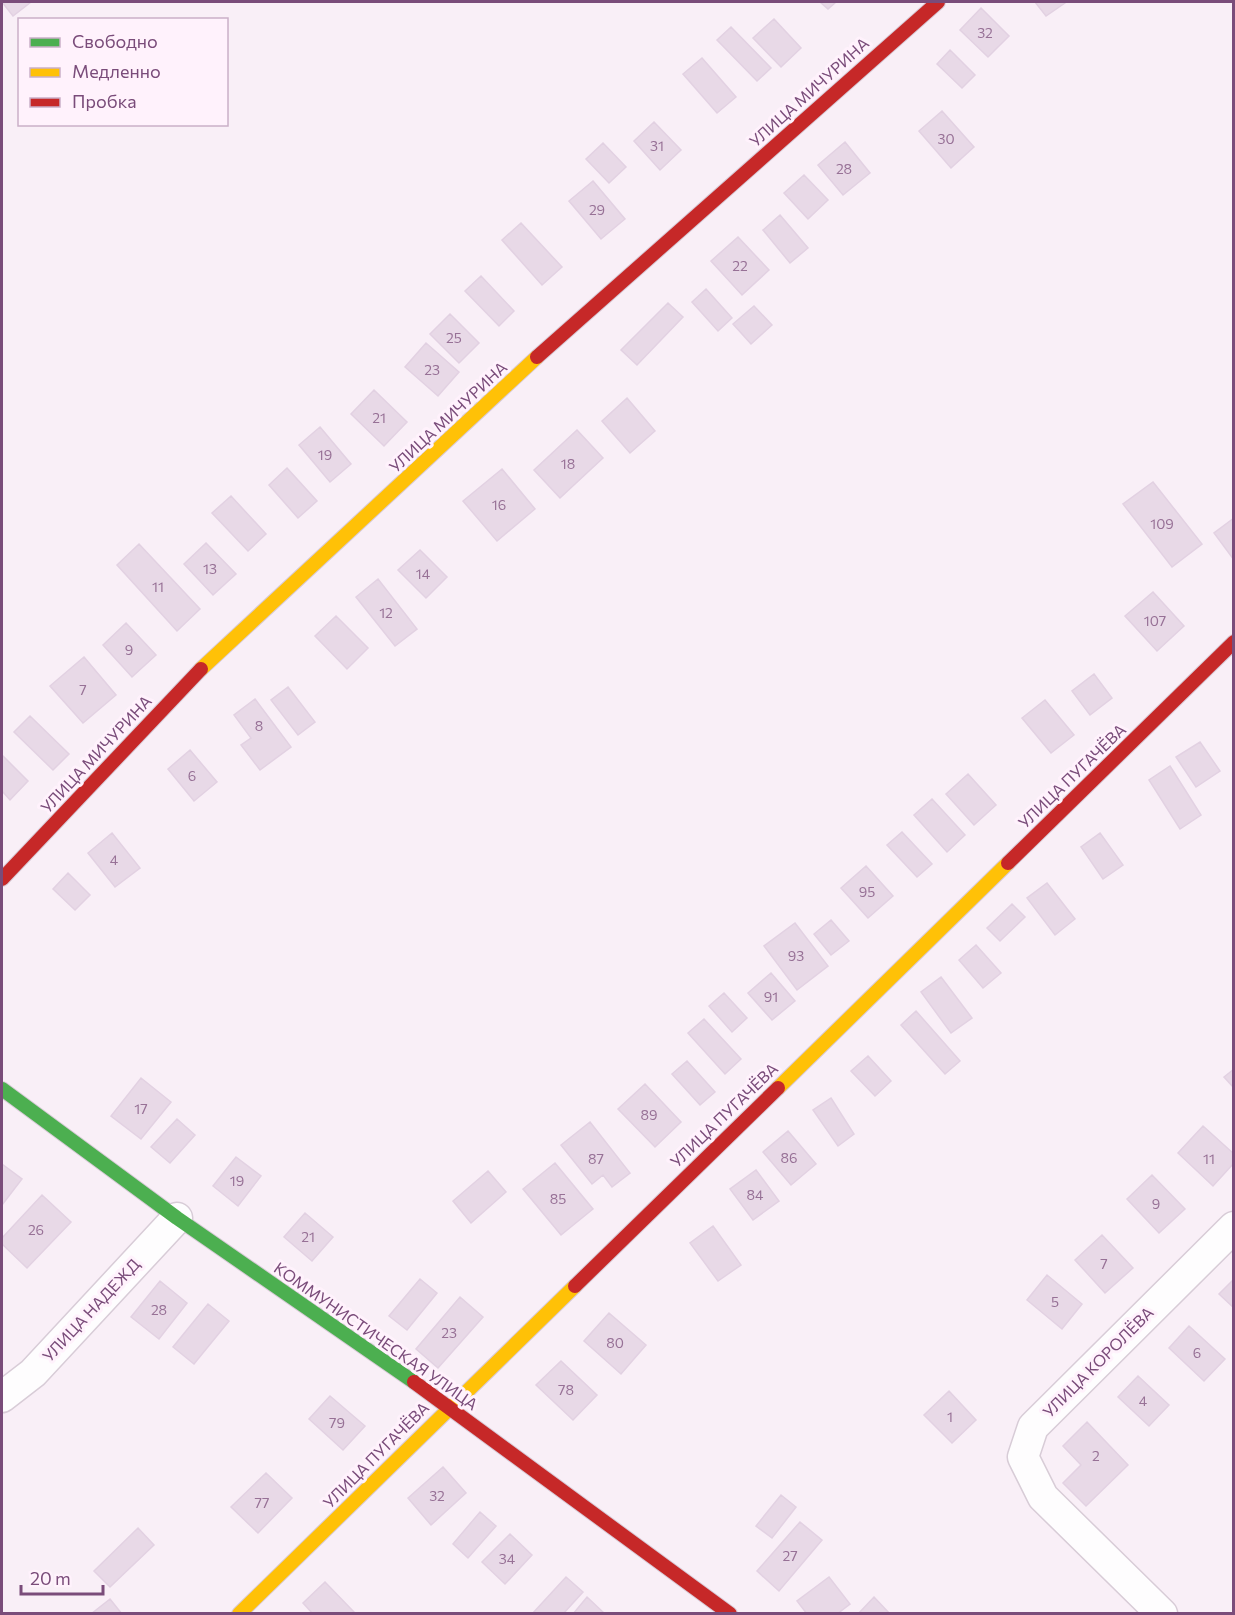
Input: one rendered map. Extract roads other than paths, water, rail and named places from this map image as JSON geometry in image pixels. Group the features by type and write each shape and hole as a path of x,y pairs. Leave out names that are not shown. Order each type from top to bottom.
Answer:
{"street":[{"name":"УЛИЦА МИЧУРИНА","path":"2,879 177,691 552,343 938,2"},
{"name":"УЛИЦА ПУГАЧЁВА","path":"239,1614 449,1406 1233,642"},
{"name":"КОММУНИСТИЧЕСКАЯ УЛИЦА","path":"2,1089 177,1218 449,1406 730,1614"},
{"name":"УЛИЦА НАДЕЖД","path":"2,1397 33,1374 177,1218"},
{"name":"УЛИЦА КОРОЛЁВА","path":"1162,1614 1043,1497 1023,1457 1033,1427 1233,1227"}]}
